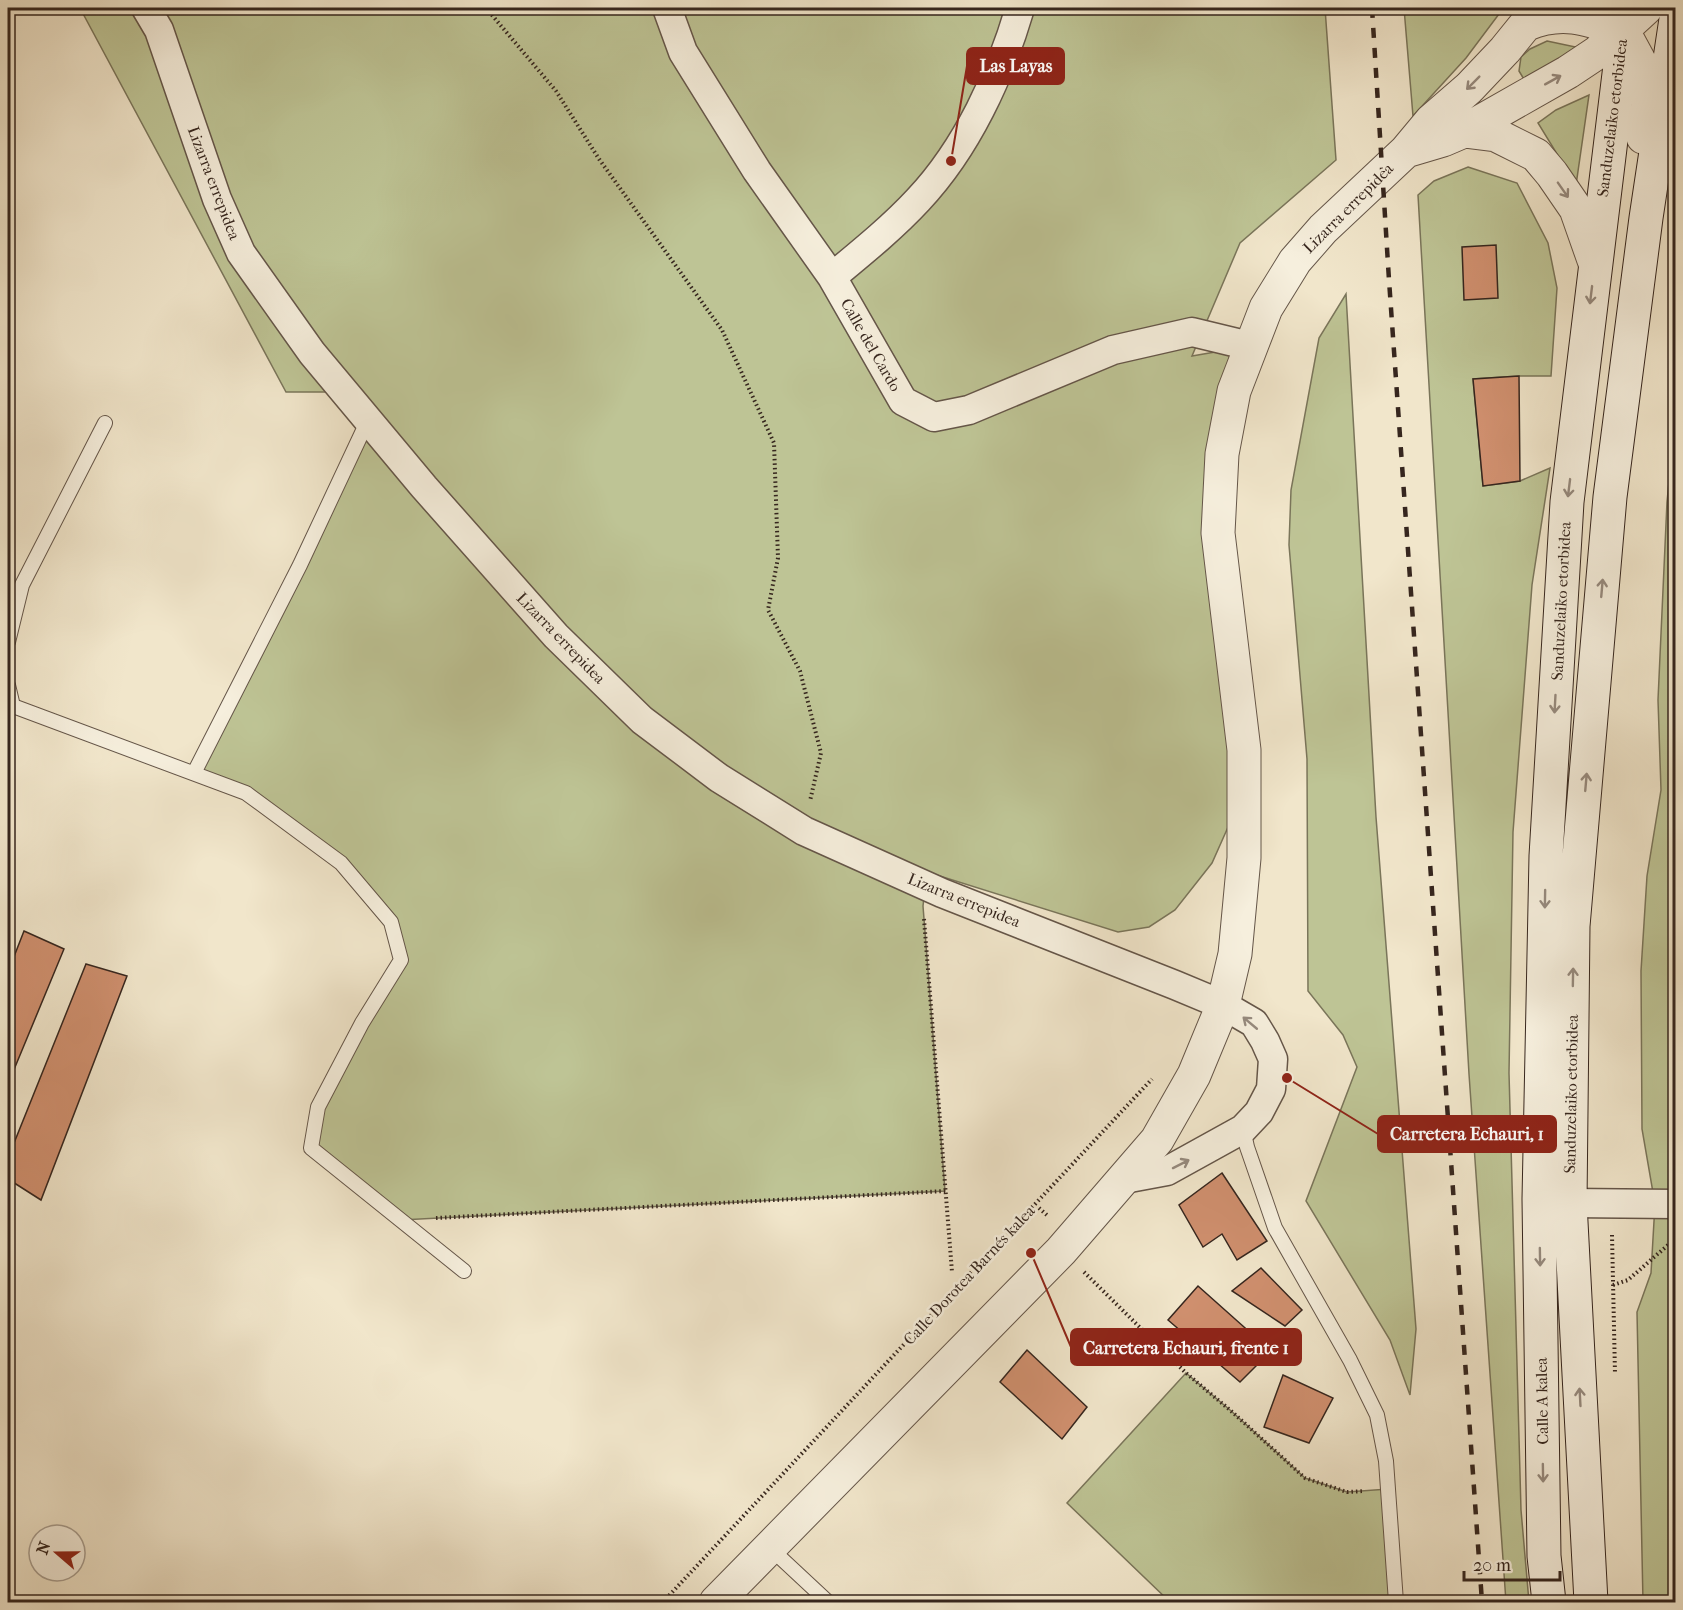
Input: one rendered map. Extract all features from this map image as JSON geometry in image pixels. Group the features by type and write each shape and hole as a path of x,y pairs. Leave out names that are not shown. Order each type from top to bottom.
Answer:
{"main road":[{"name":"Lizarra errepidea","path":"1406,151 1464,131 1598,52 1625,20 1646,8"},
{"name":"Lizarra errepidea","path":"1125,1179 1156,1140 1194,1075 1222,1005 1235,954 1244,858 1244,750 1218,533 1222,454 1234,391 1266,308 1295,261 1323,229 1406,151 1431,121 1469,88 1533,16 1625,20"},
{"name":"Sanduzelaiko etorbidea","path":"1555,1201 1573,926 1610,497 1676,19"},
{"name":"Sanduzelaiko etorbidea","path":"1555,1201 1545,868 1549,797 1567,502 1625,20"},
{"path":"1618,436 1615,341 1648,104 1649,79 1625,20"},
{"name":"Lizarra errepidea","path":"1505,50 1507,73 1514,102 1536,154 1576,208 1595,263"},
{"name":"Lizarra errepidea","path":"1464,131 1496,135 1536,154"},
{"path":"716,1602 1061,1251 1125,1179"},
{"path":"1555,1201 1591,1602"},
{"name":"Calle A kalea","path":"1549,1602 1544,1556 1555,1201"}],"street":[{"name":"Lizarra errepidea","path":"146,8 159,30 217,200 241,253 312,353 424,486 556,636 642,720 719,778 804,831 942,893 1222,1005 1254,1023 1274,1059 1271,1089 1259,1112 1243,1129 1167,1171 1125,1179"},
{"name":"Calle del Cardo","path":"667,8 683,52 757,171 832,277 903,401 934,417 969,410 1113,350 1192,332 1250,346"},
{"path":"832,277 918,200 967,136 1009,47 1020,8"},
{"path":"1555,1201 1676,1204"}],"lane":[{"path":"194,773 300,565 368,420"},
{"path":"8,642 22,585 105,423"},
{"path":"8,685 13,706 246,792 341,863 391,922 401,960 362,1023 318,1107 311,1148 465,1271"},
{"path":"1243,1129 1275,1228 1350,1360 1377,1415 1386,1461 1396,1602"},
{"path":"769,1547 828,1602"}],"path":[{"path":"486,8 556,91 599,159 722,330 774,443 778,558 768,610 800,671 821,753 804,831"},
{"path":"924,918 952,1272"},
{"name":"Calle Dorotea Barnés kalea","path":"663,1602 1153,1077"},
{"path":"401,1220 945,1191"},
{"path":"1613,1285 1628,1280 1676,1238"},
{"path":"1061,1251 1102,1287 1186,1373 1305,1478 1347,1492 1388,1489"}],"green space":[{"path":"80,8 1325,8 1336,160 1240,243 1192,356 1250,346 1218,533 1245,789 1212,863 1175,910 1149,927 1118,932 927,872 923,906 945,1191 401,1220 311,1148 318,1107 401,960 391,922 341,863 246,793 194,773 368,420 345,392 286,392"},
{"path":"1404,8 1502,8 1466,58 1413,116"},
{"path":"1547,41 1585,49 1525,81 1519,71 1521,57 1530,49"},
{"path":"1589,95 1576,185 1538,123 1556,110"},
{"path":"1468,167 1517,183 1548,243 1557,288 1551,376 1473,379 1483,486 1520,481 1550,468 1532,585 1513,832 1509,1073 1521,1510 1529,1602 1506,1602 1469,1074 1418,195 1434,181"},
{"path":"1346,294 1376,817 1416,1329 1410,1395 1390,1340 1306,1201 1357,1067 1343,1035 1308,991 1307,759 1289,545 1291,490 1319,338"},
{"path":"1675,420 1675,1602 1643,1602 1637,1312 1651,1273 1655,1204 1642,1129 1641,971 1647,876 1661,790 1658,700 1667,502"},
{"path":"1186,1373 1305,1478 1347,1492 1388,1489 1396,1602 1170,1602 1067,1503"}],"building":[{"path":"1496,245 1498,298 1464,300 1462,247"},
{"path":"1519,376 1520,481 1483,486 1473,379"},
{"path":"24,931 64,949 8,1084 8,972"},
{"path":"86,964 127,976 41,1200 8,1179 8,1158"},
{"path":"1222,1173 1267,1241 1237,1260 1222,1234 1203,1247 1179,1205"},
{"path":"1261,1268 1302,1310 1285,1326 1232,1291"},
{"path":"1198,1286 1271,1351 1240,1382 1168,1320"},
{"path":"1027,1350 1087,1407 1062,1439 1000,1382"},
{"path":"1283,1375 1333,1398 1309,1443 1264,1427"}],"railway":[{"path":"1372,8 1482,1602"}],"place":[{"name":"Las Layas","path":"951,161"},
{"name":"Carretera Echauri, 1","path":"1287,1078"},
{"name":"Carretera Echauri, frente 1","path":"1031,1253"}]}
